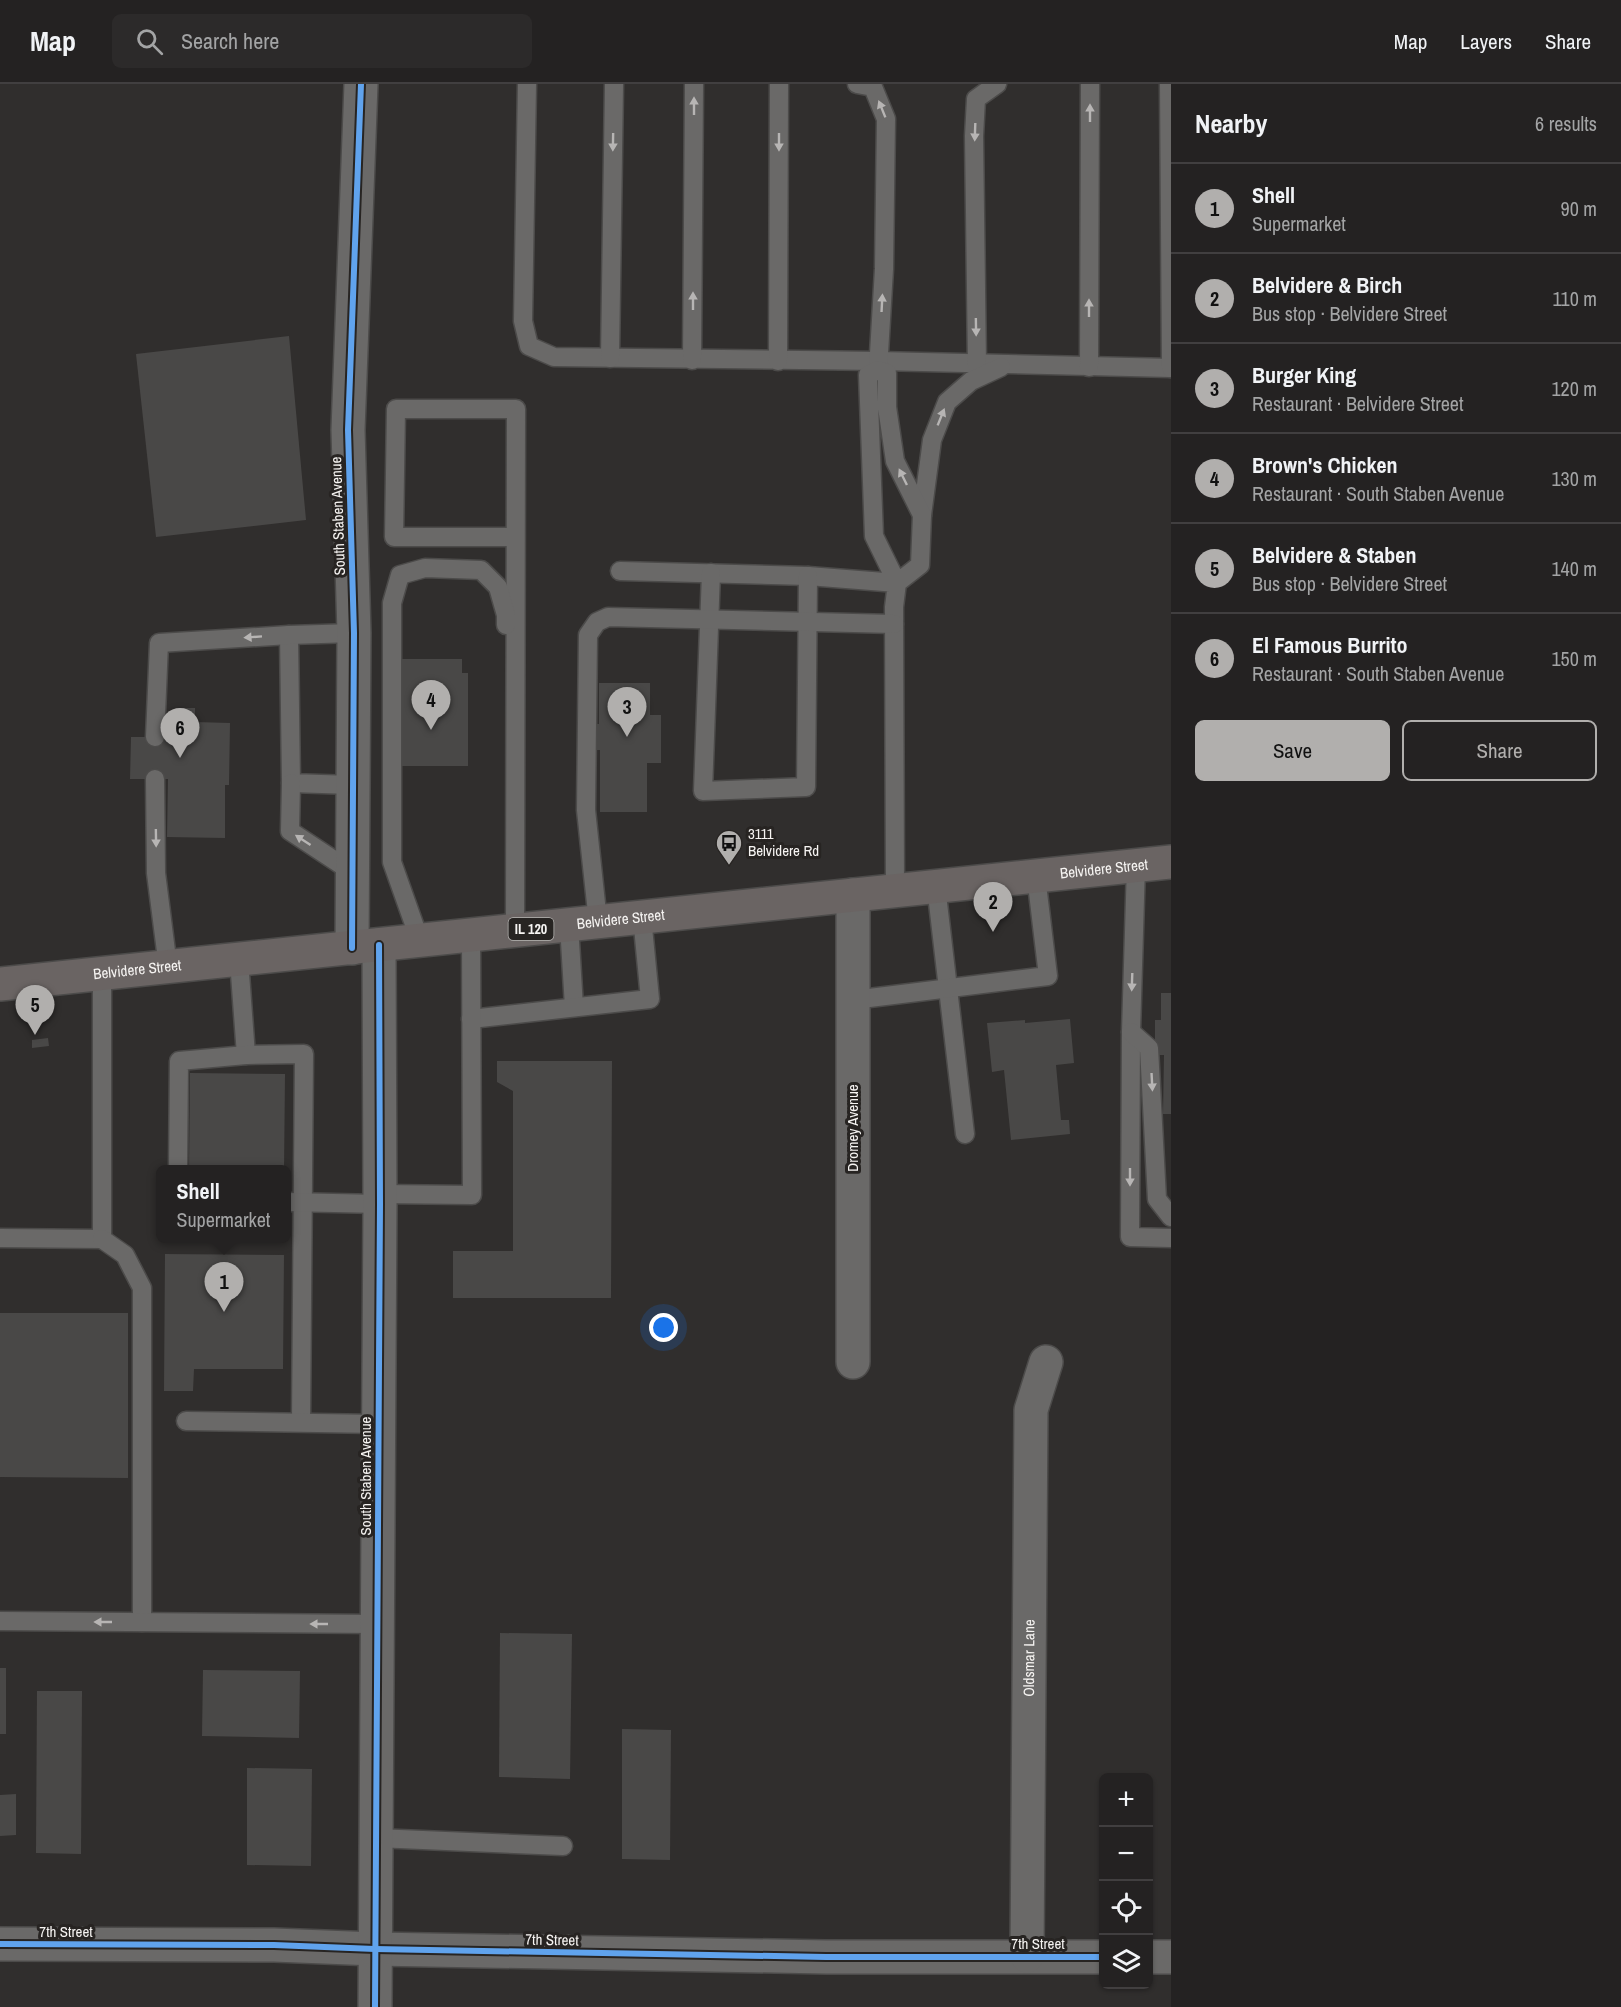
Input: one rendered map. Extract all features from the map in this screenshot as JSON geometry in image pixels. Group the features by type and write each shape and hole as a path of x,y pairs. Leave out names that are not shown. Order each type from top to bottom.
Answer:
{"main road":[{"name":"Belvidere Street","path":"0,984 1171,862"}],"street":[{"name":"South Staben Avenue","path":"361,84 348,430 354,633 352,872 365,946 380,1199 375,2007"},
{"name":"Dromey Avenue","path":"853,895 853,1362"},
{"name":"Oldsmar Lane","path":"1027,1956 1031,1410 1046,1362"},
{"name":"7th Street","path":"0,1944 274,1946 826,1957 1099,1957"},
{"path":"1153,1957 1171,1957"}],"lane":[{"path":"526,84 523,321 529,346 554,357 778,361 879,366 977,364 1171,368 1169,84"},
{"path":"610,358 614,84"},
{"path":"692,360 694,84"},
{"path":"778,361 779,84"},
{"path":"857,84 873,87 886,119 884,269 879,366 868,375 874,536 897,583 894,624 895,891"},
{"path":"977,364 974,136 976,99 997,84"},
{"path":"1089,367 1090,84"},
{"path":"620,571 808,576 897,583 920,565 922,515 932,440 947,402 971,381 1004,365"},
{"path":"879,366 887,373 887,407 895,461 922,515"},
{"path":"515,537 394,537 396,409 516,409 515,931"},
{"path":"420,941 392,862 392,603 400,575 425,568 481,570 498,587 506,615 505,677 514,694"},
{"path":"711,573 703,791 806,787 808,576"},
{"path":"574,1007 583,924 588,635 597,622 608,617 894,624"},
{"path":"155,737 159,643 354,633"},
{"path":"289,635 290,831 352,872"},
{"path":"155,779 156,873 168,967"},
{"path":"291,783 352,785"},
{"path":"1136,865 1131,1032 1130,1237 1171,1238"},
{"path":"853,1000 1048,976 1036,876"},
{"path":"936,886 965,1134"},
{"path":"471,1019 650,999 642,917"},
{"path":"295,1202 472,1195 471,935"},
{"path":"238,960 246,1055"},
{"path":"102,973 102,1239"},
{"path":"1131,1032 1149,1048 1157,1199 1171,1217"},
{"path":"178,1165 179,1061 246,1055 304,1054 295,1202 301,1422"},
{"path":"0,1238 102,1239 125,1255 142,1288 142,1622"},
{"path":"186,1421 378,1424"},
{"path":"0,1622 377,1624"},
{"path":"376,1838 563,1846"}],"building":[{"path":"289,336 306,520 156,537 136,354"},
{"path":"401,659 462,659 462,673 468,673 468,766 395,766"},
{"path":"599,683 650,683 650,715 661,715 661,763 647,763 647,812 600,812 600,750 593,750 593,724 599,724"},
{"path":"178,708 195,708 195,722 230,723 229,785 225,785 225,838 167,837 168,779 130,779 131,737 166,737 166,723 178,723"},
{"path":"1161,993 1171,993 1171,1114 1163,1114 1164,1055 1155,1055 1155,1020 1161,1020"},
{"path":"1070,1019 1074,1063 1056,1065 1061,1120 1069,1120 1070,1134 1011,1140 1004,1070 992,1072 987,1023 1025,1020 1025,1023"},
{"path":"48,1038 49,1046 32,1048 32,1040"},
{"path":"497,1061 612,1061 611,1298 453,1298 453,1251 513,1251 513,1091 497,1082"},
{"path":"190,1073 285,1074 284,1165 189,1165"},
{"path":"165,1254 284,1255 283,1369 194,1369 193,1391 164,1391"},
{"path":"0,1313 128,1313 128,1478 0,1477"},
{"path":"500,1633 572,1634 570,1779 499,1777"},
{"path":"0,1668 6,1668 6,1734 0,1734"},
{"path":"203,1670 300,1671 299,1738 202,1736"},
{"path":"37,1691 82,1691 81,1854 36,1853"},
{"path":"622,1729 671,1730 670,1860 622,1859"},
{"path":"247,1768 312,1769 311,1866 247,1865"},
{"path":"16,1794 16,1835 0,1836 0,1795"}],"cycle path":[{"path":"352,948 354,633 348,430 361,84"},
{"path":"375,2007 380,1204 379,945"},
{"path":"0,1944 274,1945 375,1949 826,1957 1099,1957"}],"place":[{"name":"Brown's Chicken","path":"431,730"},
{"name":"Burger King","path":"627,737"},
{"name":"El Famous Burrito","path":"180,758"},
{"name":"3111 Belvidere Rd","path":"729,866"},
{"name":"Belvidere & Birch","path":"993,932"},
{"name":"Belvidere & Staben","path":"35,1035"},
{"name":"Shell","path":"224,1312"}]}
